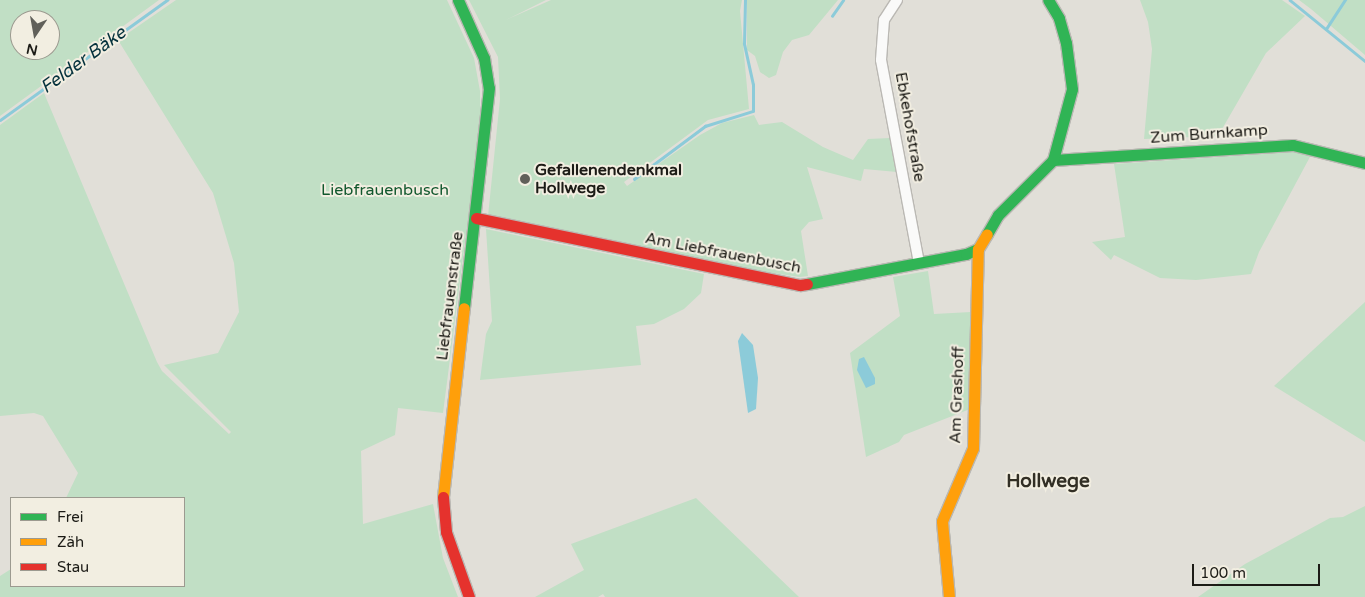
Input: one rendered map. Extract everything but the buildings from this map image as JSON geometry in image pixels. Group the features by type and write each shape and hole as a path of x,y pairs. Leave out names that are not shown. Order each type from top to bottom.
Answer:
{"street":[{"name":"Liebfrauenstraße","path":"458,0 484,58 488,80 476,218 443,500 446,532 469,597"},
{"name":"Ebkehofstraße","path":"897,0 884,20 881,60 919,263"},
{"path":"978,248 998,215 1053,160 1072,90 1072,70 1059,18 1048,0"},
{"name":"Zum Burnkamp","path":"1053,160 1293,145 1365,163"},
{"name":"Am Liebfrauenbusch","path":"476,218 800,285 966,254 978,248"},
{"name":"Am Grashoff","path":"949,597 942,521 973,448 976,264 978,248"},
{"path":"966,254 976,264"}],"green space":[{"path":"0,0 159,0 0,116"},
{"name":"Liebfrauenbusch","path":"176,0 447,0 474,58 480,91 480,126 443,413 398,408 395,435 361,451 363,524 433,504 443,558 458,597 0,597 0,576 10,570 10,587 185,587 185,497 66,497 78,473 43,416 34,413 0,416 0,125 44,93 157,362 162,371 229,434 231,432 164,365 218,353 239,312 234,263 213,193 118,40"},
{"path":"469,0 546,0 506,20 551,0 742,0 740,11 749,109 708,120 624,182 627,186 700,135 722,123 754,115 759,125 782,122 823,147 853,160 868,139 890,138 897,172 864,169 861,181 807,167 823,219 809,222 801,231 808,276 800,277 739,268 488,216 500,99 498,57"},
{"path":"747,0 838,0 809,35 792,40 783,52 776,75 769,78 760,72 755,56 747,50"},
{"path":"1140,0 1282,0 1305,16 1266,53 1218,136 1144,139 1152,49 1148,22"},
{"path":"1299,0 1365,0 1365,55 1311,9"},
{"path":"1293,152 1311,155 1259,252 1251,274 1196,280 1160,278 1114,255 1111,260 1092,242 1125,237 1114,164"},
{"path":"486,229 704,274 701,293 684,309 654,324 636,326 641,365 480,380 486,334 492,321"},
{"path":"928,271 934,314 971,312 970,409 904,435 899,442 866,457 850,353 900,316 893,277"},
{"path":"1365,302 1365,442 1274,386"},
{"path":"696,498 799,597 605,597 603,594 598,597 535,597 584,570 571,544"},
{"path":"1365,506 1365,597 1198,597 1245,564 1330,518 1343,517"}],"water":[{"path":"742,333 753,345 758,378 756,409 748,413 738,341"},
{"path":"864,357 875,378 875,384 866,388 857,370 859,359"}],"waterway":[{"name":"Felder Bäke","path":"0,120 167,0"},
{"path":"634,179 705,126 753,111 753,85 744,44 745,0"},
{"path":"832,16 843,0"},
{"name":"Felder Bäke","path":"1290,0 1365,61"},
{"path":"1326,29 1345,0"}],"traffic: fast":[{"path":"458,0 484,58 489,88 464,308"},
{"path":"987,234 998,215 1053,160 1072,89 1066,43 1059,18 1048,0"},
{"path":"1053,160 1293,145 1365,163"},
{"path":"807,284 966,254 978,249"}],"traffic: slow":[{"path":"949,597 942,521 973,448 978,249 987,234"},
{"path":"443,497 464,308"}],"traffic: jam":[{"path":"476,218 800,285 807,284"},
{"path":"443,497 446,532 469,597"}],"place":[{"name":"Gefallenendenkmal Hollwege","path":"525,179"}],"district":[{"name":"Hollwege","path":"1048,482"}]}
